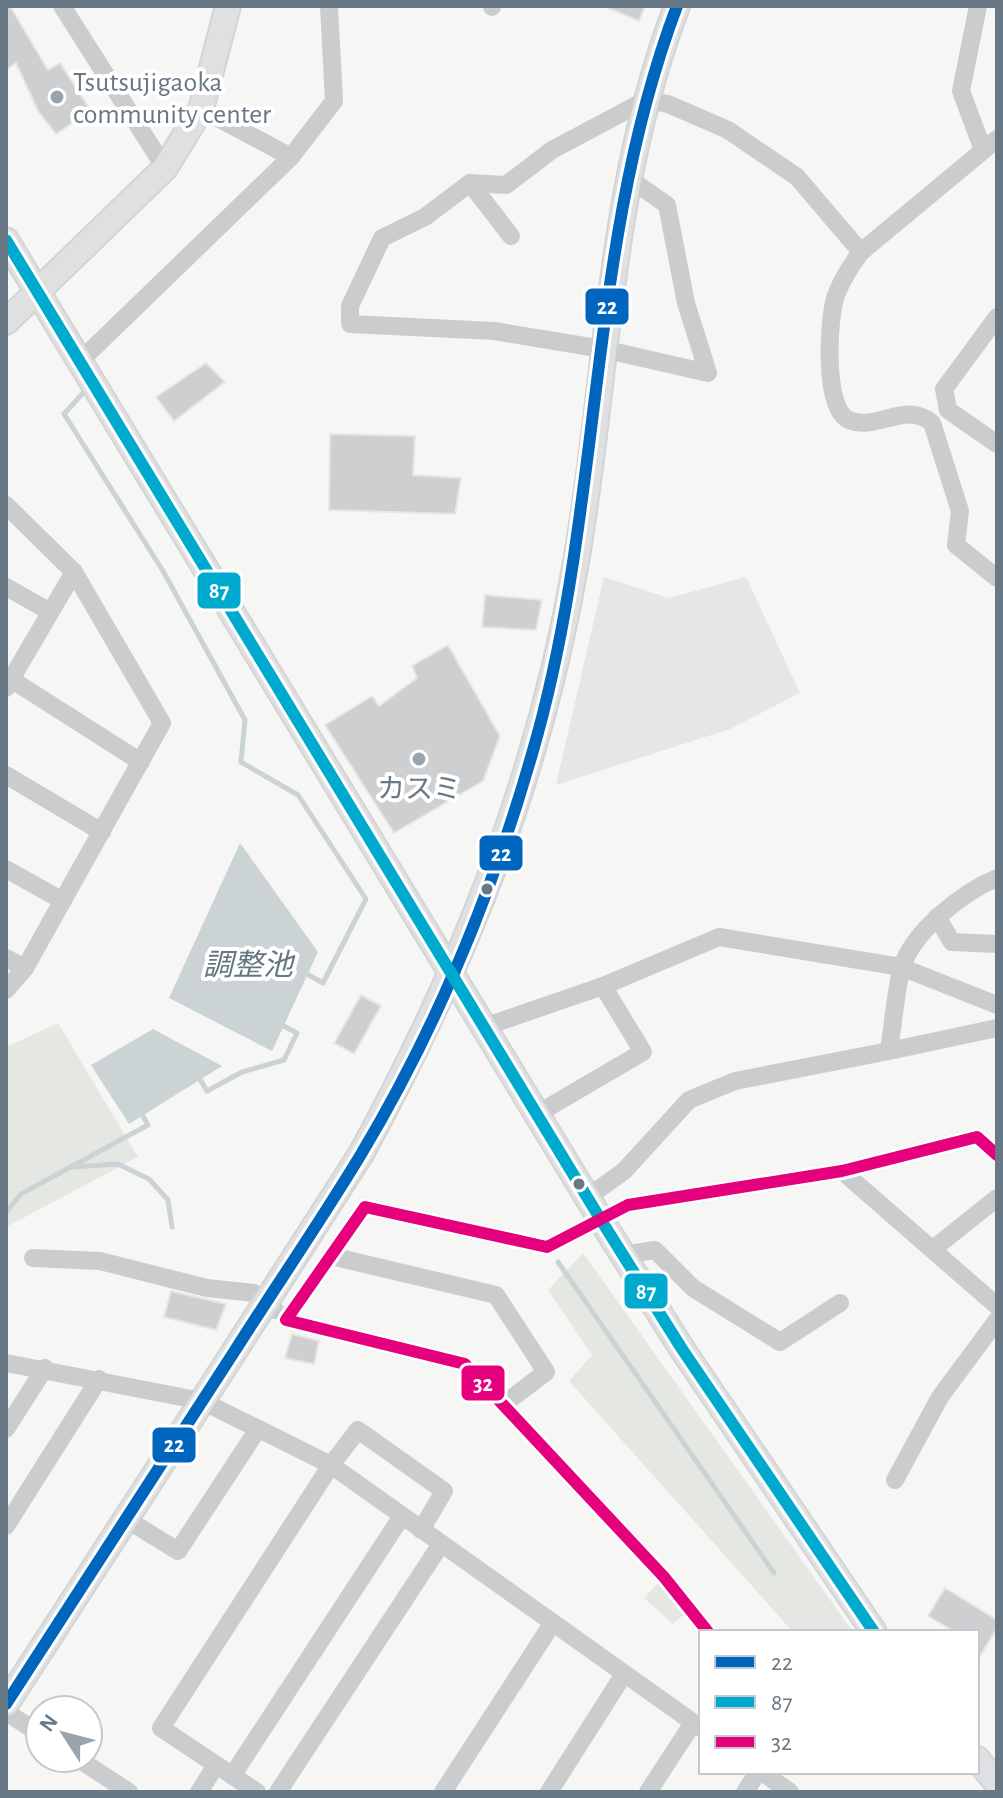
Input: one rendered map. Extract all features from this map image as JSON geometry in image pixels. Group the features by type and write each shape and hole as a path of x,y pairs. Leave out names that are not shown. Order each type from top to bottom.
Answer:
{"street":[{"path":"62,6 165,168"},
{"path":"6,322 165,168 201,109 228,6"},
{"path":"79,362 291,157 334,101 329,6"},
{"path":"6,1704 361,1154 453,974 493,877 533,751 563,627 581,530 627,177 646,100 677,6"},
{"path":"978,6 961,91 990,144 861,252 835,298 830,372 834,402 841,415 851,422 880,420 908,412 923,415 932,423 960,511 956,545 997,578"},
{"path":"627,177 667,205 686,303 708,373 603,349 494,331 350,324 350,306 382,238 425,217 470,183 506,185 552,150 646,100 668,104 728,130 797,177 861,252"},
{"path":"201,109 291,157"},
{"path":"470,183 511,236"},
{"path":"6,240 601,1220 758,1463 873,1630"},
{"path":"997,317 944,389 948,410 997,444"},
{"path":"6,505 74,572 162,723 25,968 6,990"},
{"path":"74,572 8,681 141,762"},
{"path":"6,587 49,611"},
{"path":"6,775 102,832"},
{"path":"6,869 63,901"},
{"path":"889,1051 901,967 937,917 975,887 997,878"},
{"path":"937,917 952,942 997,944"},
{"path":"484,1027 603,986 719,937 901,967 997,1005"},
{"path":"6,958 25,968"},
{"path":"537,1114 643,1052 603,986"},
{"path":"588,1197 624,1171 689,1100 735,1081 997,1028"},
{"path":"286,1320 365,1207 547,1247 628,1205 842,1171 977,1137 997,1155"},
{"path":"842,1171 997,1306"},
{"path":"933,1249 997,1198"},
{"path":"623,1255 655,1250 693,1288 780,1342 840,1303"},
{"path":"331,1256 496,1295 546,1372 504,1404"},
{"path":"33,1258 100,1261 207,1288 254,1293 286,1320 465,1364 664,1577 706,1630"},
{"path":"895,1480 940,1397 997,1320"},
{"path":"6,1363 207,1393 258,1429 331,1465 697,1726 648,1792"},
{"path":"6,1429 45,1368"},
{"path":"6,1526 99,1379"},
{"path":"126,1519 178,1551 258,1429"},
{"path":"257,1792 161,1728 331,1465 358,1430 444,1491 421,1530"},
{"path":"232,1776 402,1516"},
{"path":"278,1792 441,1544"},
{"path":"443,1792 552,1624"},
{"path":"549,1792 624,1674"},
{"path":"6,1712 24,1724"},
{"path":"979,1761 997,1783"},
{"path":"199,1792 216,1765"},
{"path":"101,1774 129,1792"},
{"path":"745,1792 758,1774"},
{"path":"763,1774 790,1792"}],"shaded area":[{"path":"604,577 669,598 746,577 800,693 730,729 556,785"},
{"path":"58,1023 138,1157 6,1227 6,1047"},
{"path":"583,1253 852,1630 791,1630 569,1381 592,1355 548,1290"},
{"path":"664,1577 690,1609 673,1624 644,1598"}],"water":[{"name":"調整池","path":"240,843 318,952 272,1051 169,998"},
{"name":"調整池","path":"153,1029 222,1066 129,1124 91,1065"}],"building":[{"name":"Tsutsujigaoka community center","path":"6,6 10,6 48,70 60,63 91,111 56,134 38,111 16,63 6,70"},
{"path":"603,6 645,6 639,21"},
{"path":"206,363 225,382 174,421 156,397"},
{"path":"330,434 415,436 413,475 461,478 455,514 329,510"},
{"path":"485,595 542,600 536,630 482,627"},
{"name":"カスミ","path":"448,645 500,736 483,781 394,833 325,725 372,696 379,706 417,678 412,666"},
{"path":"361,995 381,1006 354,1054 334,1043"},
{"path":"171,1291 226,1304 216,1330 164,1317"},
{"path":"292,1334 319,1341 314,1364 285,1358"},
{"path":"945,1588 997,1620 997,1628 979,1658 979,1630 952,1630 928,1616"}],"waterway":[{"path":"83,393 64,414 163,571 245,720 241,762 298,795 366,899 323,983 305,973"},
{"path":"197,1074 207,1091 242,1072 284,1060 297,1033 280,1024"},
{"path":"6,1212 21,1194 148,1125 140,1111"},
{"path":"73,1167 118,1164 149,1179 168,1200 172,1227"},
{"path":"558,1262 774,1573"}],"transit line":[{"name":"22","path":"6,1704 360,1156 437,1011 480,910 532,754 555,661 572,568 610,284 626,190 648,97 677,6"},
{"name":"87","path":"6,240 601,1220 682,1349 873,1630"},
{"name":"32","path":"706,1630 664,1577 465,1364 286,1320 365,1207 547,1247 628,1205 842,1171 977,1137 997,1155"}],"place":[{"name":"Tsutsujigaoka community center","path":"57,97"},
{"name":"カスミ","path":"419,759"}]}
